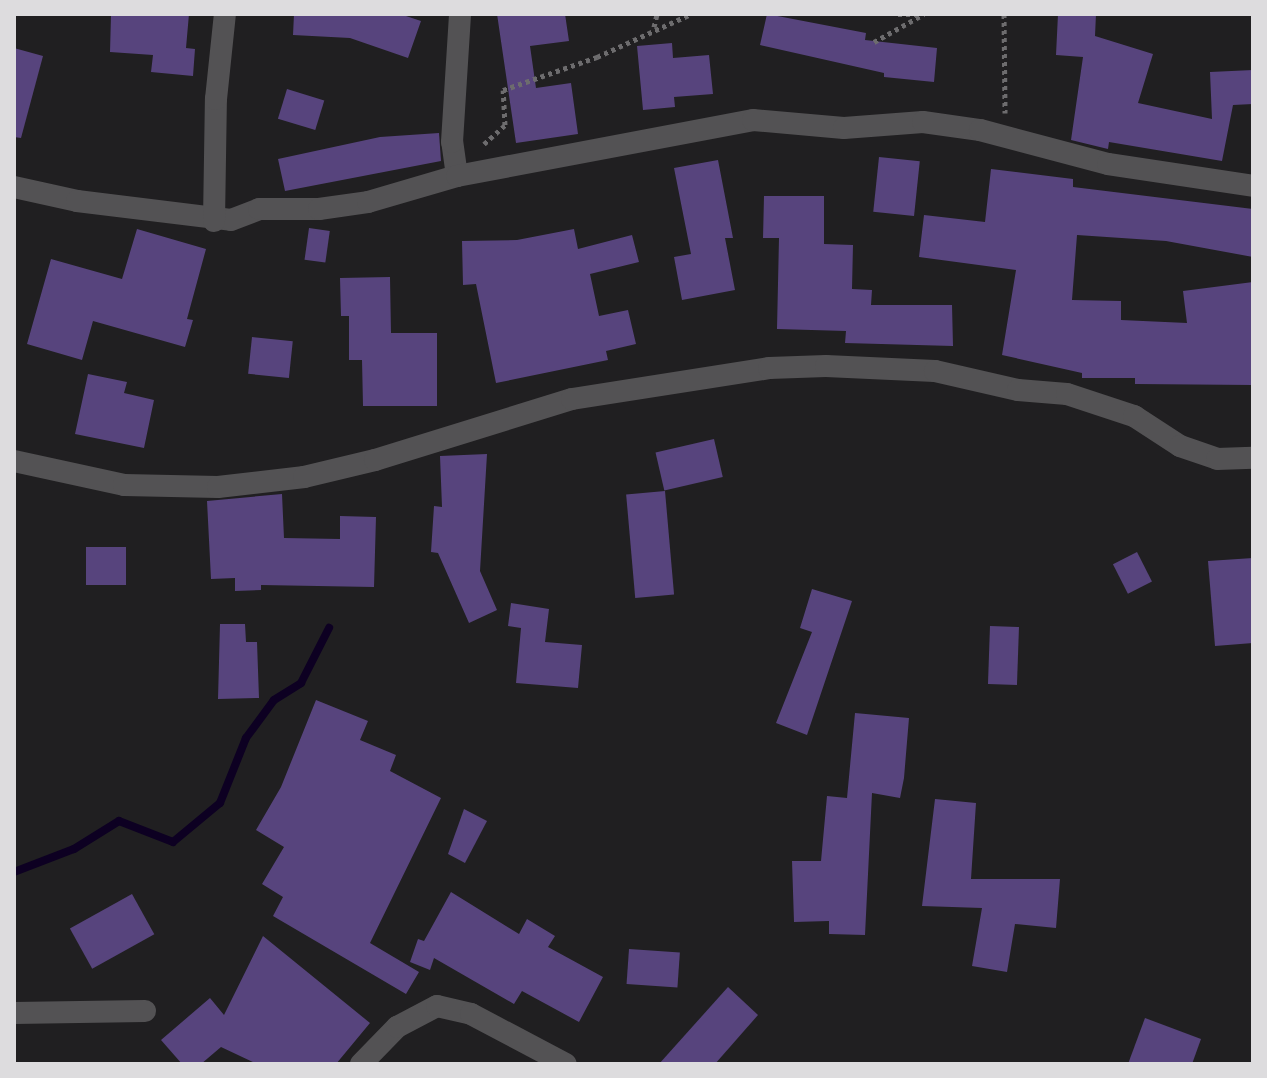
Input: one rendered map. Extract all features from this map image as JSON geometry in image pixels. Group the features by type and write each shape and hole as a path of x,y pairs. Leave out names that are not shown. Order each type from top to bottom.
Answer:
{"street":[{"path":"214,221 216,99 225,14"},
{"path":"457,176 452,142 460,14"},
{"path":"14,187 214,221 259,209 319,209 368,202 457,176 753,120 844,128 923,122 980,130 1108,164 1253,186"},
{"path":"14,461 124,485 218,487 304,477 375,460 572,399 769,368 826,366 935,371 1018,390 1067,394 1134,416 1180,446 1217,459 1253,458"},
{"path":"361,1064 397,1027 437,1006 471,1014 566,1064"},
{"path":"14,1013 145,1011"}],"path":[{"path":"654,28 657,14"},
{"path":"452,142 481,147 505,125 503,90 597,57 654,28 691,14"},
{"path":"898,14 921,14"},
{"path":"874,42 921,14"},
{"path":"1004,14 1004,104"}],"building":[{"path":"189,14 186,48 195,49 193,76 151,72 153,55 110,52 111,15"},
{"path":"294,14 400,14 421,21 408,58 350,38 293,35"},
{"path":"497,14 565,14 569,41 530,46 536,88 571,83 578,134 516,143"},
{"path":"767,14 866,33 865,40 937,48 934,82 884,77 884,73 760,45"},
{"path":"1058,14 1096,14 1095,36 1153,54 1138,103 1212,119 1210,72 1253,70 1253,104 1233,105 1222,161 1109,142 1108,149 1071,140 1083,57 1056,55"},
{"path":"672,43 673,58 709,55 713,94 674,97 675,107 643,110 637,46"},
{"path":"14,48 43,56 21,138 14,137"},
{"path":"287,89 324,100 315,130 278,119"},
{"path":"439,133 441,161 285,191 278,159 380,137"},
{"path":"879,157 920,161 914,216 873,212"},
{"path":"718,160 733,238 725,238 735,290 682,300 674,257 691,254 674,168"},
{"path":"991,169 1073,179 1073,187 1253,209 1253,257 1166,241 1077,235 1072,300 1121,301 1121,320 1187,323 1183,291 1253,282 1253,385 1135,384 1135,378 1082,378 1082,373 1002,355 1016,270 919,257 924,215 985,222"},
{"path":"764,196 824,196 824,244 853,245 852,289 872,290 871,305 952,305 953,346 845,343 846,331 777,329 779,238 763,238"},
{"path":"309,228 330,231 325,263 305,260"},
{"path":"137,229 206,249 187,319 193,320 185,347 93,321 82,360 27,344 51,259 122,279"},
{"path":"574,229 578,249 632,235 639,262 590,274 599,316 628,310 636,344 606,351 608,360 496,383 476,284 463,285 462,241 517,240"},
{"path":"390,277 391,333 437,333 437,406 363,406 362,360 349,360 349,316 341,316 340,278"},
{"path":"252,337 293,341 289,378 248,374"},
{"path":"88,374 127,382 124,393 154,400 144,448 75,434"},
{"path":"714,439 723,477 664,490 656,452"},
{"path":"487,454 480,571 497,610 469,623 438,553 431,552 434,506 442,507 440,456"},
{"path":"665,491 674,595 635,598 626,494"},
{"path":"282,494 284,538 340,539 340,516 376,517 374,587 261,585 261,590 235,591 235,578 211,579 207,501"},
{"path":"86,547 126,547 126,585 86,585"},
{"path":"1137,552 1152,581 1128,594 1113,564"},
{"path":"1253,558 1253,643 1215,646 1208,561"},
{"path":"812,589 852,601 807,735 776,723 812,632 800,628"},
{"path":"511,603 549,609 545,642 582,645 578,688 516,683 521,628 508,626"},
{"path":"220,624 245,624 246,642 257,642 259,698 218,699"},
{"path":"990,626 1019,627 1017,685 988,684"},
{"path":"316,700 368,721 360,740 396,755 390,771 441,798 370,943 419,972 406,994 273,916 283,897 262,884 284,847 256,830 281,787"},
{"path":"855,713 909,718 904,778 900,798 872,793 865,935 829,934 829,921 794,922 792,861 821,861 827,796 847,798"},
{"path":"935,799 976,803 971,879 1060,879 1056,928 1015,924 1007,972 972,966 982,908 922,906"},
{"path":"464,809 487,821 465,863 448,854"},
{"path":"451,892 519,934 527,919 555,936 548,947 603,977 579,1022 522,991 514,1004 434,958 430,970 410,962 418,939 424,941"},
{"path":"132,894 154,934 92,969 70,928"},
{"path":"263,936 370,1023 336,1064 257,1064 221,1047 201,1064 182,1064 161,1040 210,998 224,1015"},
{"path":"629,949 680,953 677,987 627,984"},
{"path":"728,987 758,1015 715,1064 659,1064"},
{"path":"1145,1018 1201,1039 1192,1064 1128,1064"}],"waterway":[{"path":"14,872 74,849 119,821 173,842 220,803 246,738 274,700 301,683 329,628"}]}
